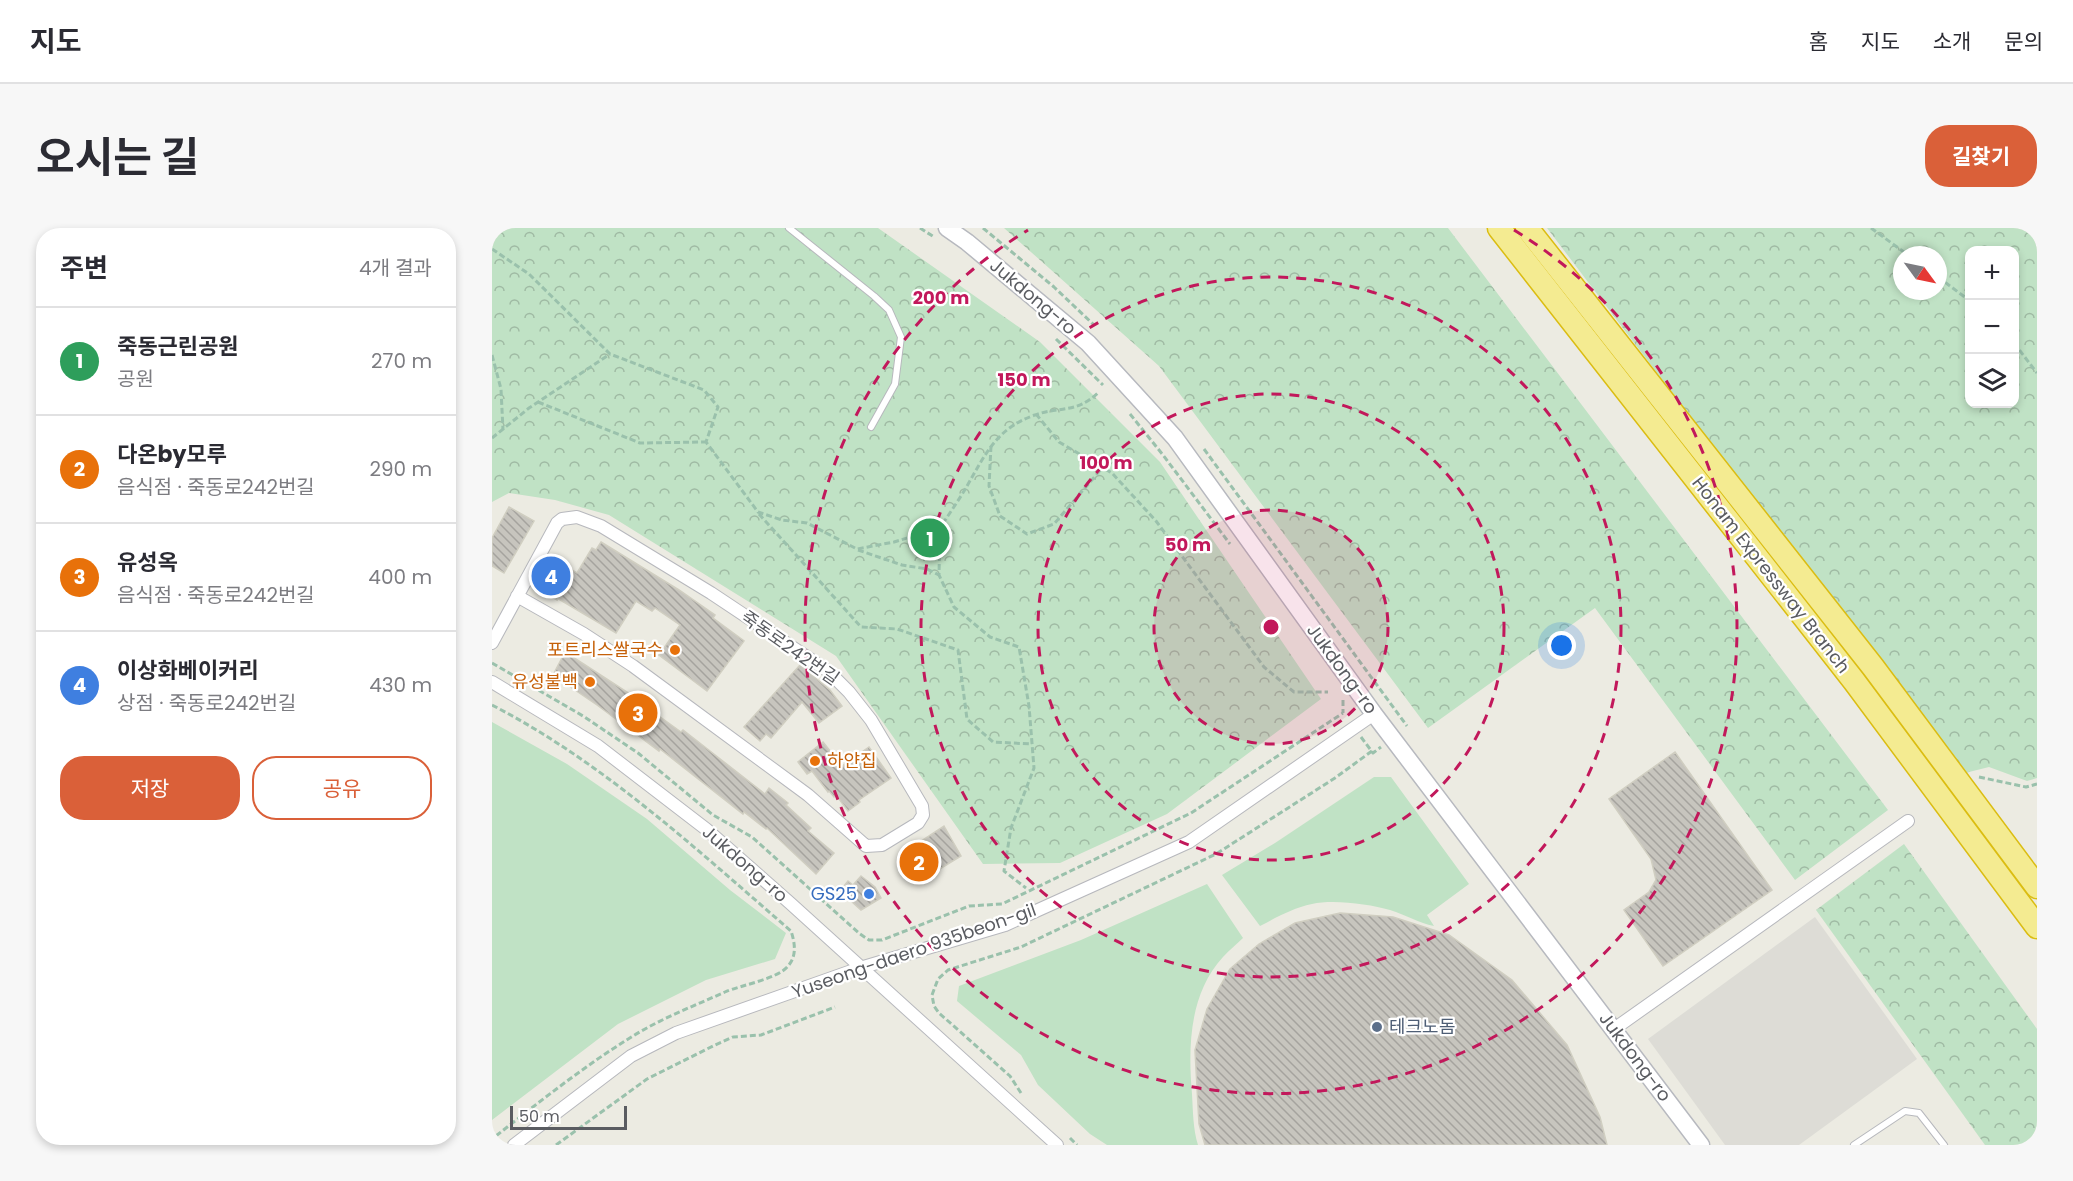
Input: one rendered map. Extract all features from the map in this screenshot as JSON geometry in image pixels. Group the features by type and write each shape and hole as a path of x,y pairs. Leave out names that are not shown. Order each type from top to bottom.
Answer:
{"highway":[{"name":"Honam Expressway Branch","path":"1499,228 1854,681 2037,927"},
{"name":"Honam Expressway Branch","path":"1527,228 1873,667 2037,887"}],"street":[{"name":"Jukdong-ro","path":"942,234 976,249 1088,343 1175,438 1374,714 1701,1145"},
{"name":"죽동로242번길","path":"492,643 517,596 557,523 562,519 577,517 601,526 711,593 828,671 849,692 871,720 922,806 923,815 918,823 882,845 866,846 808,795 633,666 584,634 517,596"},
{"name":"Jukdong-ro","path":"492,681 598,746 706,829 790,903 1051,1143"},
{"name":"Yuseong-daero 935beon-gil","path":"514,1145 632,1056 667,1037 860,968 1005,925 1189,842 1374,714"},
{"path":"1614,1029 1908,821"}],"lane":[{"path":"789,228 889,310 901,337 895,384 871,427"},
{"path":"1854,1145 1905,1111 1919,1113 1944,1145"}],"path":[{"path":"920,228 942,234"},
{"path":"1871,228 1896,246"},
{"path":"492,249 529,274 610,354 704,390 718,407 706,442"},
{"path":"1947,284 1969,300"},
{"path":"1048,332 1107,389"},
{"path":"2019,350 2037,373"},
{"path":"492,438 538,402 610,354"},
{"path":"492,355 501,389 503,430"},
{"path":"1026,888 1004,872 1011,828 1034,768 1029,706 1019,647 990,637 954,607 939,575 940,528 991,444 1008,427 1036,414 1070,409 1088,403 1098,393"},
{"path":"538,402 640,443 706,442"},
{"path":"1036,414 1059,442 1113,473 1156,521 1264,667 1294,692 1328,692"},
{"path":"1129,414 1163,455 1231,546"},
{"path":"706,442 758,512 861,627 897,629 958,650 967,719 993,742 1032,744"},
{"path":"991,444 989,486 1000,516 1027,534 1054,524 1103,467"},
{"path":"758,512 783,520 807,523 857,549 902,565 927,569 939,575"},
{"path":"857,549 894,542 940,528"},
{"path":"492,663 583,716 638,753 713,815 752,837 869,940 882,940 969,906 1002,904 1191,813 1343,713"},
{"path":"1370,675 1407,726"},
{"path":"1341,699 1343,713"},
{"path":"492,705 567,750 625,789 791,931 795,942 794,955 788,966 779,973 731,989 634,1035 555,1090 492,1139"},
{"path":"1340,708 1343,713"},
{"path":"1025,1099 1010,1076 939,1013 934,1006 932,995 938,979 948,970 1021,948 1216,854 1335,778 1372,751"},
{"path":"1971,777 1986,777 2026,787 2037,784"},
{"path":"556,1145 647,1079 696,1054 733,1037 761,1035 835,1007"},
{"path":"1069,1137 1077,1145"}],"shaded area":[{"path":"1815,917 1917,1059 1799,1145 1725,1145 1648,1039"}],"green space":[{"path":"492,228 878,228 1040,342 1160,462 1321,699 1167,814 1060,863 983,864 836,656 609,515 555,500 509,493 492,502"},
{"path":"1004,228 1448,228 1888,810 1795,880 1595,608 1428,728 1159,366"},
{"path":"1547,228 2037,228 2037,778 2027,781 1989,767 1965,773 1786,543"},
{"path":"492,722 567,764 647,819 730,890 786,933 775,959 706,980 618,1024 492,1120"},
{"path":"1374,777 1391,777 1469,884 1427,915 1434,926 1381,908 1330,902 1298,908 1260,926 1222,875 1275,843"},
{"path":"1904,844 2037,1029 2037,1145 1985,1145 1816,910"},
{"path":"1207,884 1243,938 1225,954 1203,987 1193,1022 1190,1058 1194,1126 1198,1145 1107,1145 1090,1134 1038,1085 1021,1055 957,1001 959,986 1081,940"}],"building":[{"path":"509,507 534,521 504,573 492,566 492,538"},
{"path":"601,542 679,590 715,615 713,618 744,641 707,691 659,655 680,625 655,608 652,611 636,601 616,633 541,591 545,585 540,582 553,559 577,573 592,548 596,550"},
{"path":"565,652 655,708 652,711 681,732 683,730 765,794 769,788 788,803 786,805 811,828 808,831 834,853 816,874 767,828 744,812 743,814 660,749 659,751 553,675"},
{"path":"800,665 830,690 842,706 819,723 802,702 771,738 766,734 760,741 744,727"},
{"path":"823,742 842,766 869,747 891,778 859,800 860,802 848,811 836,795 834,797 828,792 812,771 807,774 798,762"},
{"path":"1675,752 1772,890 1663,966 1624,910 1649,892 1656,880 1651,859 1609,799"},
{"path":"944,826 961,856 917,883 900,855"},
{"path":"861,876 875,887 881,898 861,910 840,891 848,881 853,885"},
{"name":"테크노돔","path":"1340,913 1393,917 1449,935 1512,980 1567,1045 1600,1117 1607,1145 1205,1145 1199,1124 1195,1050 1207,1009 1230,969 1259,944 1295,923"}],"place":[{"name":"죽동근린공원","path":"930,538"},
{"name":"이상화베이커리","path":"551,576"},
{"name":"포트리스쌀국수","path":"675,650"},
{"name":"유성불백","path":"590,682"},
{"name":"유성옥","path":"638,713"},
{"name":"하얀집","path":"815,761"},
{"name":"다온by모루","path":"919,862"},
{"name":"GS25","path":"869,894"},
{"name":"테크노돔","path":"1377,1027"}]}
